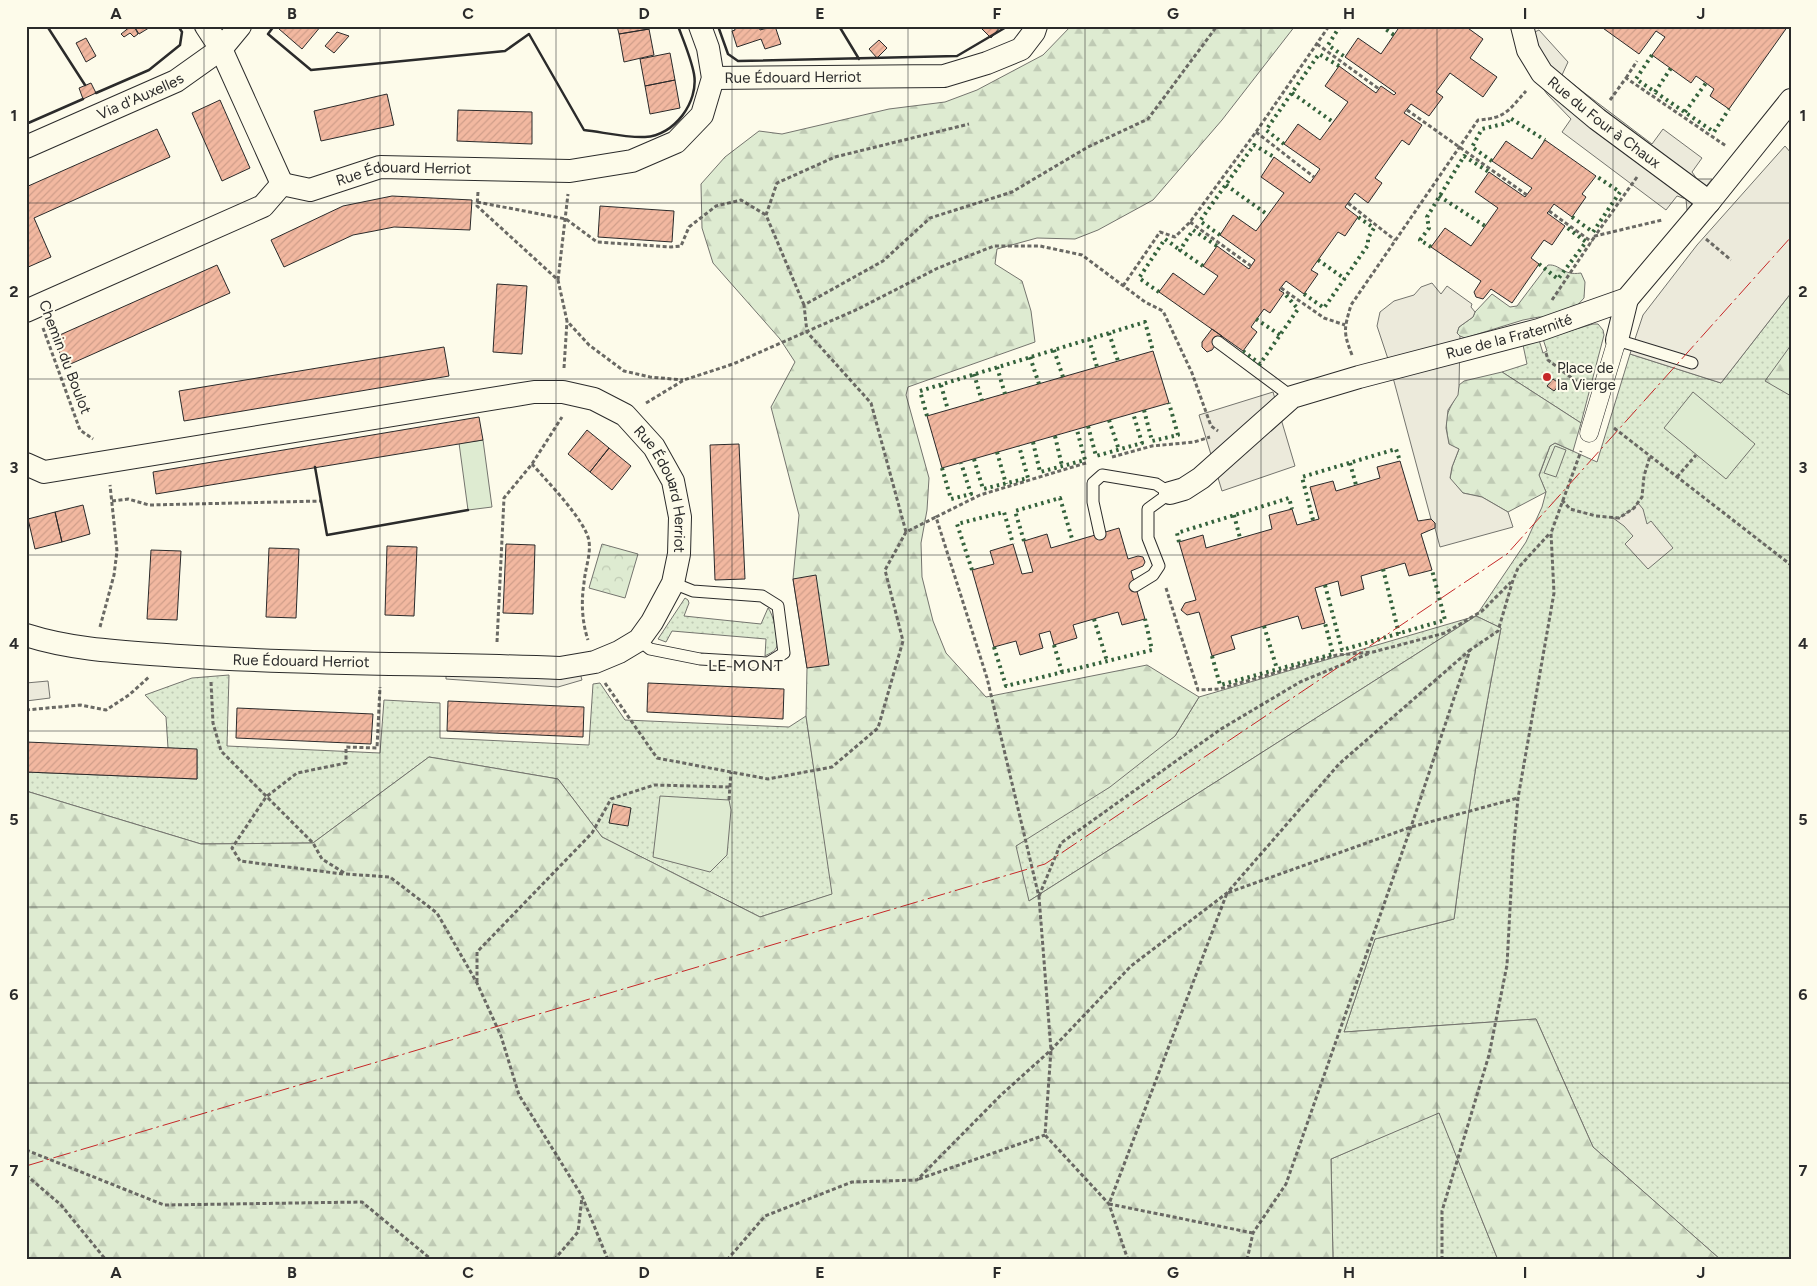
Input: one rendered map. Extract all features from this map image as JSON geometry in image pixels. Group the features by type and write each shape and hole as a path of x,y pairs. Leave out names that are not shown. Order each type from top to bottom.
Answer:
{"street":[{"path":"30,309 263,206 282,184 221,49 206,26"},
{"name":"Via d'Auxelles","path":"26,147 176,81 221,49 240,26"},
{"path":"700,26 708,48 713,78"},
{"name":"Rue Édouard Herriot","path":"282,184 310,190 380,168 479,168 570,171 632,161 676,142 702,115 713,78 944,76 986,63 1021,49 1034,32 1036,26"},
{"name":"Rue du Four à Chaux","path":"1522,26 1528,50 1542,73 1597,120 1709,202"},
{"path":"1589,433 1617,340 1627,299 1709,202 1791,100"},
{"name":"Rue de la Fraternité","path":"1170,493 1184,489 1201,478 1292,397 1359,377 1548,327 1627,299"},
{"name":"Rue Édouard Herriot","path":"26,464 44,472 107,470 534,392 563,392 594,399 625,416 654,446 673,481 680,517 679,554 673,583 652,622 639,640 619,652 596,662 560,668 210,658 93,650 44,641 26,635"}],"lane":[{"path":"1617,340 1692,363"},
{"path":"1218,342 1292,397"},
{"path":"1100,534 1093,502 1093,484 1102,475 1156,484 1170,493 1148,510 1148,538 1159,566 1152,575 1135,586"},
{"path":"639,640 650,649 700,658 768,663 784,653 778,606 762,596 694,592 673,583"}],"path":[{"path":"804,304 883,261 930,218 1012,192 1088,147 1148,119 1217,26"},
{"path":"1123,286 1160,232 1175,237 1190,222 1256,132 1329,26"},
{"path":"1317,44 1379,89"},
{"path":"1597,120 1637,61"},
{"path":"1359,377 1344,334 1351,305 1478,120 1492,119 1504,115 1542,73"},
{"path":"1626,78 1744,159"},
{"path":"1407,110 1526,196"},
{"path":"766,215 777,183 835,156 969,124"},
{"path":"1256,132 1314,178"},
{"path":"1548,327 1552,301 1649,159"},
{"path":"479,168 477,206 558,280"},
{"path":"570,171 558,280 567,321 589,345 624,371 650,377 684,380"},
{"path":"477,202 566,219 597,242 671,247 681,246 689,227 716,206 740,200 766,215 804,304 807,332 871,403 906,532"},
{"path":"1348,203 1395,240"},
{"path":"1549,211 1592,242"},
{"path":"1595,236 1679,216 1731,260"},
{"path":"1190,222 1251,266"},
{"path":"625,416 684,380 733,364 807,332 938,268 994,246 1040,246 1082,255 1145,302 1163,311 1192,373 1212,426 1236,445"},
{"path":"1281,288 1324,318 1345,325"},
{"name":"Chemin du Boulot","path":"30,309 80,430 99,443 107,470 117,551 114,575 93,650"},
{"path":"1546,354 1548,360 1588,390 1596,414 1791,566"},
{"path":"1442,1260 1442,1211 1489,1055 1508,965 1513,853 1518,798 1554,593 1551,533 1589,433"},
{"path":"1677,477 1696,455"},
{"path":"1562,500 1570,509 1596,516 1619,518 1634,508 1642,497 1644,476 1650,456"},
{"path":"496,665 504,498 532,464 578,518 589,539 589,556 582,606 587,637 605,683 657,758 768,779 832,767 878,728 903,642 885,570 906,532 980,495"},
{"path":"112,501 128,499 149,506 322,501"},
{"path":"936,517 987,678 1039,897 1051,1050 1045,1135 1109,1204 1128,1260"},
{"path":"917,1180 1001,1095 1051,1050 1131,966 1227,893 1339,764 1470,650 1498,631 1518,568 1551,533"},
{"path":"1159,566 1198,690 1219,689 1337,654 1373,652"},
{"path":"1039,897 1061,844 1222,729 1300,682 1373,652 1445,633 1482,611 1513,580"},
{"path":"1247,1260 1253,1233 1286,1184 1411,827 1470,650"},
{"path":"26,710 80,705 106,710 129,695 174,656"},
{"path":"210,658 212,723 221,751 313,843 322,859 346,874"},
{"path":"381,663 377,748 346,746 346,763 297,774 266,797 232,848 240,861 346,874 390,877 437,912 477,983 501,1036 519,1095 582,1196 608,1260"},
{"path":"729,800 731,772"},
{"path":"477,983 476,952 592,833 611,799 654,785 730,787"},
{"path":"1109,1204 1227,893 1411,827 1518,798"},
{"path":"726,1260 764,1216 852,1182 917,1180 1045,1135"},
{"path":"26,1150 164,1205 362,1202 432,1260"},
{"path":"26,1175 61,1205 106,1260"},
{"path":"554,1260 578,1232 582,1196"},
{"path":"1109,1204 1253,1233"}],"green space":[{"path":"1071,26 1295,26 1222,120 1153,200 1098,230 1075,239 1037,238 997,249 995,264 1022,281 1031,311 1035,342 908,387 906,395 929,478 927,510 921,543 922,577 933,621 946,653 986,697 1147,665 1199,697 1175,736 1110,787 1016,846 1029,901 1476,616 1501,628 1475,773 1454,919 1375,939 1344,1032 1536,1019 1593,1147 1721,1260 1498,1260 1439,1113 1331,1159 1333,1260 26,1260 26,791 201,844 313,843 429,757 558,779 602,837 760,917 832,894 806,716 807,668 793,579 799,515 771,407 795,362 780,339 713,263 702,228 701,184 725,157 759,131 782,134 889,109 945,102 977,90 1043,55"},
{"path":"1548,265 1556,266 1570,273 1581,273 1585,282 1584,298 1572,311 1553,318 1539,317 1523,320 1465,338 1457,333 1459,327 1473,317 1475,312 1492,294 1510,307 1517,306"},
{"path":"1791,293 1791,1260 1721,1260 1593,1147 1536,1019 1344,1032 1375,939 1454,919 1475,773 1501,628 1476,616 1526,542 1542,507 1546,492 1539,476 1550,446 1555,443 1597,462 1630,354 1721,383"},
{"name":"Place de la Vierge","path":"1598,324 1603,330 1604,335 1581,423 1502,372 1527,364 1523,345 1539,340 1543,353 1547,351 1543,339"},
{"path":"1791,345 1791,396 1765,381"},
{"path":"1502,372 1581,423 1573,451 1555,443 1550,446 1539,475 1546,492 1508,512 1482,497 1463,493 1450,479 1452,467 1459,449 1449,445 1446,426 1448,412 1457,395 1459,385 1464,381"},
{"path":"1693,392 1755,444 1726,479 1664,428"},
{"path":"483,440 492,507 468,510 459,443"},
{"path":"1555,446 1566,450 1556,477 1544,473"},
{"path":"602,544 638,554 625,598 589,588"},
{"path":"685,598 689,603 684,616 761,624 768,608 772,615 776,632 776,648 765,656 766,639 672,631 666,642 658,639"},
{"path":"1476,616 1029,901 26,1124 1016,846 1175,736 1199,697"},
{"path":"229,675 227,746 380,753 384,700 440,703 440,738 589,745 593,684 600,683 625,720 789,727 806,716 833,894 760,917 602,837 558,779 429,757 313,843 201,844 26,791 26,772 197,779 197,750 168,748 166,717 145,695 192,678"},
{"path":"660,796 729,800 731,810 727,855 710,872 653,857"},
{"path":"1439,1112 1498,1260 1333,1260 1331,1159"}],"shaded area":[{"path":"1539,30 1568,62 1562,75 1582,91 1652,144 1663,129 1702,158 1692,172 1697,179 1712,179 1687,210 1686,199 1677,196 1666,210 1562,132 1571,119 1547,94 1524,62 1516,41"},
{"path":"1785,146 1791,153 1791,293 1721,383 1630,354 1643,315 1697,245"},
{"path":"1432,283 1441,294 1447,286 1472,304 1471,307 1475,312 1473,317 1459,327 1457,333 1460,336 1458,395 1448,410 1446,428 1449,444 1459,449 1450,478 1463,493 1482,497 1508,512 1513,527 1440,547 1435,523 1431,519 1388,359 1377,326 1380,312 1394,301 1414,295 1421,287"},
{"path":"1273,392 1295,466 1222,491 1199,415"},
{"path":"1638,503 1643,509 1647,524 1651,521 1673,548 1648,569 1625,544 1633,536 1613,518 1619,518"},
{"path":"446,673 580,673 582,680 558,687 446,679"},
{"path":"48,681 50,698 26,701 26,683"}],"building":[{"path":"131,26 134,26 138,34 134,37 130,33 124,37 121,34"},
{"path":"134,26 152,26 139,34"},
{"path":"282,26 321,26 302,49 279,29"},
{"path":"617,26 648,26 649,29 619,34"},
{"path":"734,26 759,26 760,30 775,26 781,44 765,49 761,39 737,47 732,31 735,30"},
{"path":"979,26 1001,26 991,38"},
{"path":"1400,26 1465,26 1483,39 1470,58 1497,77 1483,97 1450,73 1436,92 1443,97 1429,116 1411,104 1404,113 1422,125 1409,145 1402,140 1375,178 1382,183 1368,203 1355,193 1345,207 1358,217 1345,236 1338,232 1311,270 1318,274 1304,294 1286,281 1279,290 1284,293 1270,313 1264,309 1251,327 1257,332 1243,351 1159,292 1173,273 1204,295 1218,276 1203,266 1217,246 1249,269 1255,260 1220,235 1233,215 1256,231 1284,193 1261,177 1274,157 1310,183 1320,169 1284,144 1298,124 1320,140 1348,102 1325,86 1339,66 1376,93 1381,86 1394,95 1396,93 1345,57 1358,38 1381,54"},
{"path":"1600,26 1788,26 1729,109 1710,96 1714,89 1706,83 1696,76 1691,83 1652,55 1665,37 1656,31 1639,54"},
{"path":"649,29 654,55 624,62 619,34"},
{"path":"337,32 349,36 334,53 325,46"},
{"path":"86,38 96,56 86,62 76,43"},
{"path":"879,40 887,48 877,58 869,49"},
{"path":"670,53 675,80 645,86 640,59"},
{"path":"675,80 680,108 650,114 645,86"},
{"path":"91,83 96,93 83,99 79,88"},
{"path":"387,94 394,125 321,141 314,111"},
{"path":"220,100 250,168 222,181 192,113"},
{"path":"458,110 532,112 532,144 457,141"},
{"path":"157,129 170,157 34,218 51,257 26,268 26,187"},
{"path":"1545,140 1596,176 1582,194 1586,197 1572,217 1554,204 1547,213 1565,226 1552,245 1544,240 1531,258 1539,264 1512,303 1491,289 1483,299 1476,297 1474,292 1481,281 1431,247 1445,228 1471,246 1498,208 1475,192 1489,172 1525,197 1532,188 1492,161 1506,141 1532,159"},
{"path":"392,196 472,200 470,230 394,227 353,235 284,267 271,240 343,206"},
{"path":"600,206 674,211 672,242 598,237"},
{"path":"217,265 230,293 66,366 53,338"},
{"path":"497,284 527,286 522,354 493,352"},
{"path":"1212,329 1222,336 1212,350 1207,352 1202,347 1202,342"},
{"path":"444,347 449,376 184,421 179,391"},
{"path":"1153,351 1169,403 942,468 927,416"},
{"path":"1553,379 1560,384 1554,391 1547,386"},
{"path":"479,417 483,440 156,494 153,472"},
{"path":"587,430 609,448 590,472 568,454"},
{"path":"739,444 745,579 715,580 710,445"},
{"path":"609,448 631,466 612,490 590,472"},
{"path":"1400,461 1418,521 1431,519 1435,523 1435,528 1421,534 1432,570 1409,576 1405,563 1361,576 1364,589 1341,596 1338,581 1315,588 1325,623 1302,629 1298,616 1231,636 1235,649 1212,656 1199,612 1187,615 1181,610 1185,603 1196,600 1179,542 1203,535 1206,548 1272,529 1269,515 1292,509 1297,525 1319,519 1310,487 1333,481 1336,491 1380,478 1377,467"},
{"path":"83,505 90,534 62,542 55,512"},
{"path":"55,512 62,542 35,549 28,519"},
{"path":"1119,528 1128,559 1138,556 1143,557 1145,562 1143,566 1131,571 1145,619 1122,625 1118,612 1073,625 1077,638 1054,645 1050,631 1039,634 1043,648 1020,655 1016,641 994,647 972,570 994,564 990,551 1013,544 1022,574 1033,572 1024,541 1047,534 1051,548"},
{"path":"506,544 535,545 533,614 503,613"},
{"path":"387,546 417,547 414,616 385,615"},
{"path":"269,548 299,549 296,618 266,617"},
{"path":"151,550 181,551 177,620 147,619"},
{"path":"816,575 829,665 807,668 793,579"},
{"path":"648,683 784,689 783,719 647,712"},
{"path":"448,701 584,707 583,737 447,731"},
{"path":"237,708 373,714 371,744 236,738"},
{"path":"26,742 197,749 197,779 26,772"},
{"path":"613,804 631,808 628,826 609,823"}],"hedge":[{"path":"1340,26 1328,45 1345,57"},
{"path":"1381,26 1394,35"},
{"path":"1284,144 1266,130 1319,54 1339,66"},
{"path":"1652,55 1636,79 1714,132 1729,109"},
{"path":"1655,92 1671,68"},
{"path":"1685,112 1706,83"},
{"path":"1292,93 1333,122"},
{"path":"1492,161 1472,147 1482,129 1507,123 1510,118 1545,140"},
{"path":"1220,235 1200,221 1254,145 1274,157"},
{"path":"1431,247 1420,240 1429,228 1427,217 1464,156 1489,172"},
{"path":"1572,217 1593,232 1620,192 1596,176"},
{"path":"1226,185 1268,215"},
{"path":"1439,196 1485,226"},
{"path":"1304,294 1324,308 1368,245 1368,238 1374,228 1358,217"},
{"path":"1539,264 1558,279 1586,242 1565,226"},
{"path":"1203,266 1180,250 1193,230 1217,246"},
{"path":"1159,292 1139,278 1165,239 1180,250"},
{"path":"1318,260 1345,279"},
{"path":"1243,351 1260,364 1298,309 1284,293"},
{"path":"1256,319 1280,335"},
{"path":"927,416 920,391 1145,322 1153,351"},
{"path":"1109,333 1118,361"},
{"path":"1089,339 1097,367"},
{"path":"1054,350 1063,377"},
{"path":"1030,357 1039,384"},
{"path":"997,367 1005,394"},
{"path":"974,374 982,401"},
{"path":"941,385 948,410"},
{"path":"1144,410 1152,441 1178,435 1169,403"},
{"path":"1088,426 1096,456 1142,443 1133,413"},
{"path":"1109,420 1119,450"},
{"path":"1033,442 1040,472 1085,460 1077,430"},
{"path":"1055,436 1062,466"},
{"path":"974,459 983,489 1028,478 1019,446"},
{"path":"1313,520 1302,477 1396,449 1400,461"},
{"path":"997,452 1006,484"},
{"path":"942,468 951,499 971,494 961,463"},
{"path":"1350,463 1356,485"},
{"path":"1024,541 1015,511 1060,498 1073,542"},
{"path":"1179,542 1177,533 1289,498 1292,509"},
{"path":"972,570 957,524 1004,512 1013,544"},
{"path":"1234,515 1240,538"},
{"path":"1383,569 1399,634"},
{"path":"1325,585 1342,650 1445,620 1432,570"},
{"path":"1094,619 1107,661"},
{"path":"994,647 1006,686 1152,650 1145,619"},
{"path":"1212,656 1220,685 1333,654 1325,623"},
{"path":"1264,626 1277,669"},
{"path":"1054,645 1062,672"}],"wall":[{"path":"47,26 85,85"},
{"path":"96,93 149,70 180,45 182,32 178,26"},
{"path":"274,26 268,34 311,70 505,51 529,34 584,130 638,137 656,135 666,131 682,116 693,96 694,74 678,26"},
{"path":"718,26 728,54 738,61 957,56 1008,26"},
{"path":"839,26 859,59"},
{"path":"26,124 83,99"},
{"path":"315,467 327,535 468,510"}],"power":[{"path":"26,1166 1045,864 1507,554 1791,237"}],"place":[{"name":"Place de la Vierge","path":"1547,377"}],"district":[{"name":"LE MONT","path":"746,665"}]}
